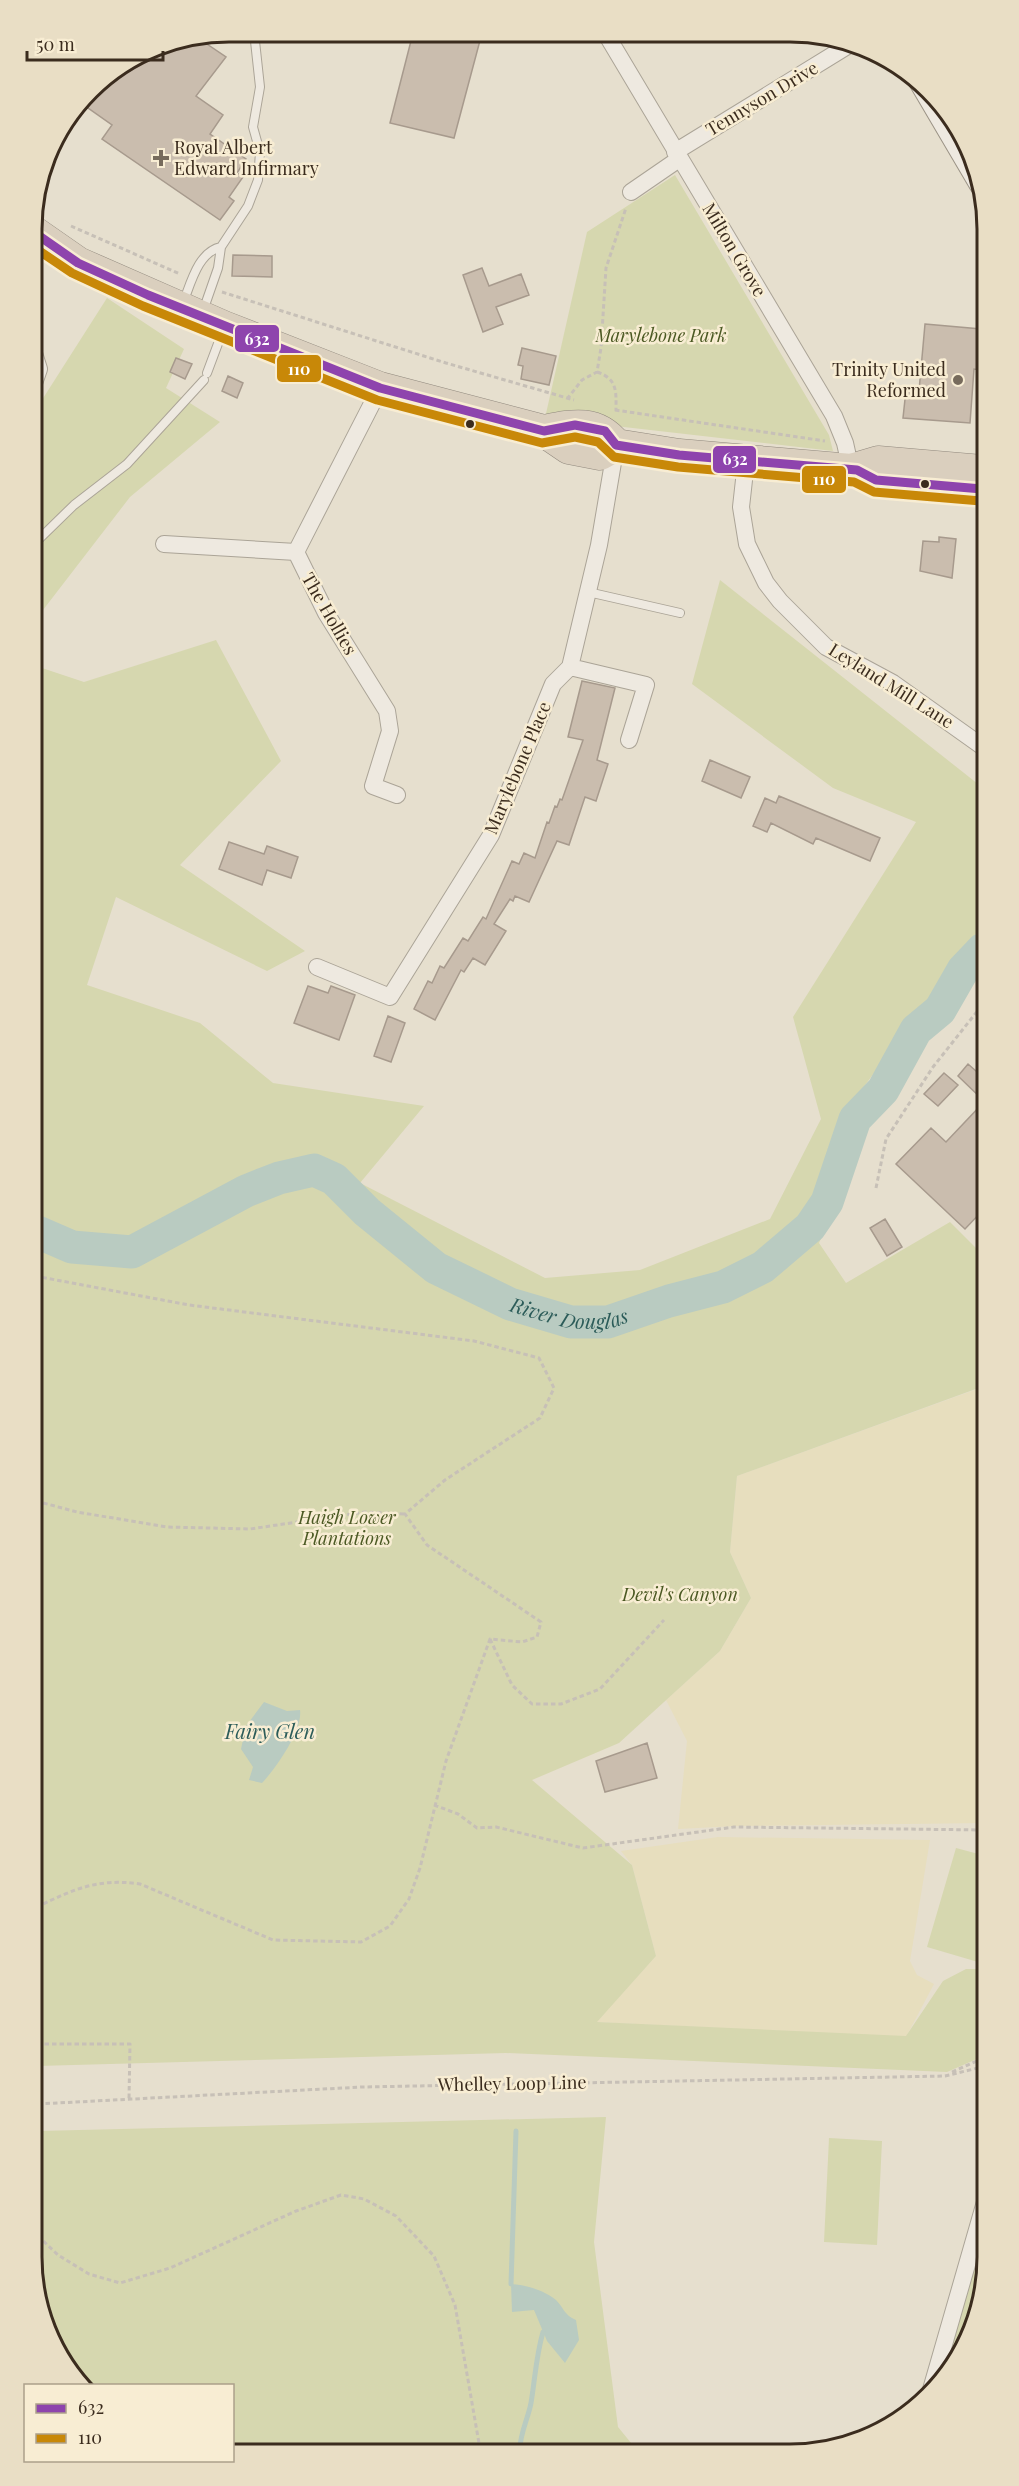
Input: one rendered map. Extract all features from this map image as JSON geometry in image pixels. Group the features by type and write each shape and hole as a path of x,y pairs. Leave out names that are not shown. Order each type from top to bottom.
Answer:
{"highway":[{"path":"42,238 78,263 202,318 380,388 544,431 575,425 605,431 616,445 746,462 878,462 977,471"},
{"path":"851,461 876,480 977,489"}],"street":[{"name":"Milton Grove","path":"611,42 834,416 851,461"},
{"name":"Tennyson Drive","path":"632,192 677,155 841,50"},
{"name":"The Hollies","path":"380,388 296,552 326,613 387,711 390,731 373,786 398,795"},
{"name":"Marylebone Place","path":"317,967 390,997 490,835 553,684 570,667 588,592 616,445"},
{"name":"Leyland Mill Lane","path":"746,462 741,507 747,544 766,583 780,601 826,647 893,683 977,743"},
{"path":"164,544 296,552"},
{"path":"570,667 646,685 629,740"},
{"path":"936,2374 977,2230"}],"lane":[{"path":"202,318 210,287 218,268 221,247 248,206 258,180 260,152 253,127 260,87 255,42"},
{"path":"42,536 74,505 127,464 206,376 202,318 193,280 203,258 212,249 221,247"},
{"path":"588,592 680,613"}],"path":[{"path":"597,372 601,348 606,268 632,192"},
{"path":"66,224 193,280"},
{"path":"210,287 333,328 578,401"},
{"path":"567,399 582,380 597,372"},
{"path":"597,372 611,379 616,388 616,411"},
{"path":"607,408 851,461"},
{"path":"876,1188 886,1139 933,1067 977,1012"},
{"path":"42,1277 189,1305 474,1341 539,1358 554,1388 540,1418 445,1480 405,1514 365,1512 250,1529 167,1527 77,1512 42,1503"},
{"path":"405,1514 427,1545 541,1622 537,1637 522,1642 490,1639"},
{"path":"490,1639 512,1684 532,1704 561,1704 600,1689 664,1620"},
{"path":"42,1905 91,1883 117,1881 140,1884 273,1940 361,1942 390,1926 409,1899 420,1868 434,1805 461,1713 490,1639"},
{"path":"434,1805 458,1814 477,1828 496,1827 583,1848 734,1827 977,1830"},
{"path":"42,2044 130,2044 129,2099"},
{"path":"945,2076 977,2061"},
{"name":"Whelley Loop Line","path":"42,2104 362,2087 945,2076 977,2068"},
{"path":"42,2240 58,2255 89,2274 120,2283 170,2268 296,2211 341,2195 364,2199 396,2217 434,2256 455,2305 479,2444"}],"shaded area":[{"path":"977,1389 977,1823 736,1826 678,1829 687,1741 666,1700 720,1651 751,1598 730,1552 737,1476"},
{"path":"718,1837 930,1840 910,1961 917,1975 934,1984 906,2037 596,2022 656,1956 632,1865 621,1851"}],"green space":[{"name":"Marylebone Park","path":"675,175 829,435 833,451 545,418 587,232"},
{"path":"107,298 184,349 166,388 220,422 130,497 42,611 42,400"},
{"name":"Haigh Lower Plantations","path":"720,580 977,783 977,932 855,1099 862,1149 819,1243 846,1283 950,1222 977,1249 977,1389 737,1476 730,1552 751,1598 720,1651 619,1743 532,1780 632,1865 656,1956 597,2022 906,2036 943,1981 966,1969 977,1969 977,2059 947,2072 506,2053 42,2066 42,668 84,682 216,640 281,761 180,865 305,951 267,971 116,897 87,985 200,1023 273,1083 424,1106 360,1183 545,1278 640,1270 770,1219 821,1119 793,1017 916,822 833,788 692,684"},
{"path":"956,1848 977,1854 977,1962 927,1947"},
{"path":"606,2117 594,2242 618,2427 632,2444 234,2444 234,2384 93,2384 67,2350 56,2329 48,2305 42,2257 42,2131"},
{"path":"829,2138 882,2141 877,2245 824,2242"},
{"path":"977,2244 977,2269 967,2317 958,2340 938,2371"}],"water":[{"name":"Fairy Glen","path":"264,1702 287,1711 300,1710 300,1718 293,1738 262,1783 249,1780 253,1767 241,1749 246,1726"},
{"path":"511,2284 546,2293 576,2320 579,2340 565,2363 547,2341 534,2310 512,2312"}],"building":[{"path":"411,42 480,42 454,138 390,123"},
{"path":"205,44 226,57 196,96 223,115 210,134 246,159 237,173 243,177 229,197 234,201 220,220 102,139 112,125 88,108 106,88 135,67 181,48"},
{"path":"233,255 272,256 272,277 232,276"},
{"path":"482,268 489,286 521,274 529,295 496,307 503,324 483,332 463,275"},
{"name":"Trinity United Reformed","path":"925,324 977,329 977,369 974,369 970,423 903,418 906,390 919,391"},
{"path":"522,348 556,356 549,385 521,379 523,366 518,365"},
{"path":"176,358 192,364 185,379 170,372"},
{"path":"228,376 243,383 237,398 222,391"},
{"path":"939,537 956,539 952,578 920,571 923,541 939,542"},
{"path":"582,681 615,688 597,760 608,764 596,801 585,797 569,845 557,841 529,902 515,896 513,901 510,899 494,924 506,931 485,965 473,958 464,972 461,970 435,1020 414,1009 428,981 432,983 440,966 444,968 463,938 468,941 483,917 486,919 512,861 519,864 524,853 535,858 547,822 549,823 555,806 557,807 560,799 562,800 583,740 568,737"},
{"path":"710,760 750,777 741,798 702,781"},
{"path":"779,796 880,838 870,861 816,838 813,844 771,823 767,832 753,826 765,798 776,803"},
{"path":"229,842 264,854 267,846 298,857 291,878 267,870 262,885 219,869"},
{"path":"308,986 328,993 331,986 355,995 339,1040 294,1023"},
{"path":"388,1016 405,1023 391,1062 374,1056"},
{"path":"968,1064 977,1072 977,1094 958,1076"},
{"path":"944,1073 958,1085 938,1106 924,1094"},
{"path":"977,1109 977,1216 965,1229 896,1164 931,1128 946,1142"},
{"path":"885,1219 902,1247 887,1256 870,1228"},
{"path":"647,1743 657,1778 605,1792 596,1761"}],"waterway":[{"name":"River Douglas","path":"42,1234 72,1247 132,1252 246,1191 279,1178 314,1170 334,1179 367,1212 436,1268 510,1304 571,1322 608,1322 669,1301 723,1287 763,1267 810,1227 827,1202 855,1119 883,1090 916,1030 940,1010 963,970 977,955"},
{"path":"511,2284 516,2131"},
{"path":"520,2444 531,2403 543,2332"}],"transit line":[{"name":"632","path":"42,238 78,263 148,295 380,388 544,431 575,425 605,431 616,445 679,455 857,470 876,480 977,489"},
{"name":"110","path":"42,253 72,273 143,306 377,400 542,443 575,437 598,442 614,457 678,467 854,482 874,492 977,501"}],"place":[{"name":"Royal Albert Edward Infirmary","path":"161,158"},
{"name":"Trinity United Reformed","path":"958,380"}],"park label":[{"name":"Devil's Canyon","path":"680,1595"}]}
